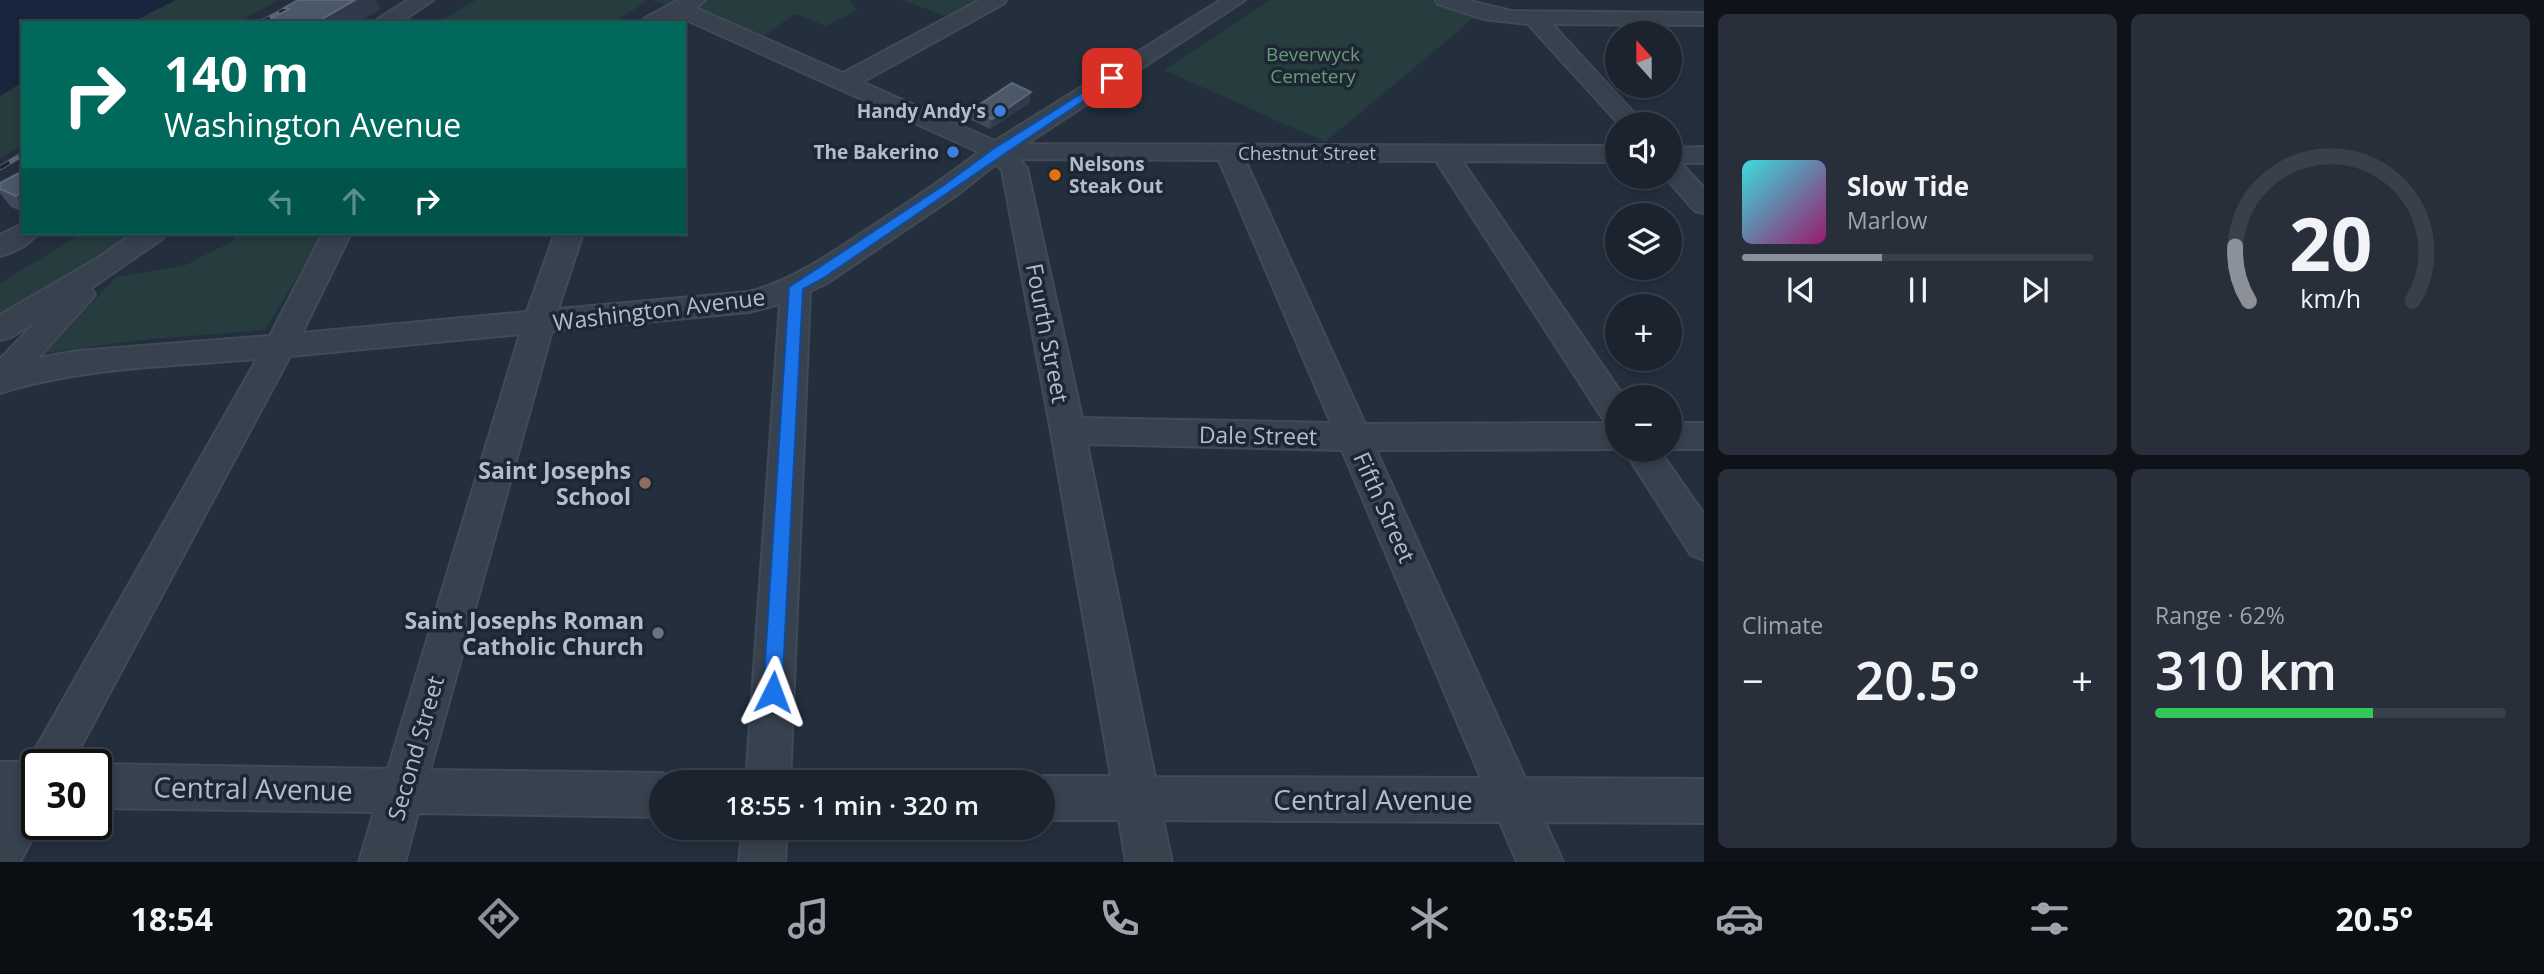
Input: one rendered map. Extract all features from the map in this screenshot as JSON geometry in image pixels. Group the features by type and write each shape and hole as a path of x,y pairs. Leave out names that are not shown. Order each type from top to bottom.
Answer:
{"street":[{"path":"386,21 423,0"},
{"path":"843,83 996,0"},
{"name":"Washington Avenue","path":"0,380 77,362 280,346 749,302 796,287 817,276 997,152 1235,0"},
{"path":"1445,0 1484,13 1536,19 1704,19"},
{"path":"1694,0 1704,9"},
{"path":"657,21 688,4"},
{"name":"Fourth Street","path":"688,4 843,83 997,152 1014,168 1068,431 1149,862"},
{"path":"1536,19 1621,112"},
{"name":"Chestnut Street","path":"997,152 1605,154"},
{"name":"Fifth Street","path":"1229,153 1540,862"},
{"path":"1444,153 1605,395"},
{"path":"1682,155 1704,155"},
{"path":"1682,180 1704,205"},
{"path":"0,247 21,234"},
{"path":"0,328 108,265 149,235"},
{"path":"57,749 280,346 336,235"},
{"name":"Second Street","path":"382,862 539,322 568,235"},
{"path":"0,380 108,265"},
{"path":"769,770 796,287"},
{"name":"Dale Street","path":"1068,431 1354,437 1605,436"},
{"path":"1682,436 1704,436"},
{"path":"1649,462 1704,544"},
{"path":"0,784 21,785"},
{"name":"Central Avenue","path":"112,786 649,795"},
{"name":"Central Avenue","path":"1055,798 1704,801"},
{"path":"0,854 21,815"},
{"path":"762,862 764,840"}],"green space":[{"path":"176,0 278,0 241,21 134,21"},
{"path":"476,0 648,0 616,21 440,21"},
{"path":"651,0 850,0 857,10 826,26 795,14 762,37"},
{"path":"902,0 976,0 945,16"},
{"name":"Beverwyck Cemetery","path":"1270,0 1428,0 1475,17 1325,142 1164,70"},
{"path":"21,83 21,145 0,159 0,96"},
{"path":"80,235 127,235 42,296 0,317 0,283"},
{"path":"234,235 323,235 265,330 141,340 45,353 116,277 186,265 234,240"}],"water":[{"path":"0,0 176,0 134,21 21,21 21,83 0,96"}],"building":[{"path":"298,0 355,0 318,21 268,21 289,9 284,8"},
{"path":"1012,83 1031,92 992,119 973,109"},
{"path":"21,172 21,193 16,196 0,189 0,183"}],"railway":[{"path":"264,21 303,0"},
{"path":"0,168 21,155"}],"place":[{"name":"Handy Andy's","path":"1000,111"},
{"name":"The Bakerino","path":"953,152"},
{"name":"Nelsons Steak Out","path":"1055,175"},
{"name":"Saint Josephs School","path":"645,483"},
{"name":"Saint Josephs Roman Catholic Church","path":"658,633"}],"route":[{"path":"773,692 796,287 817,276 997,152 1112,78"}]}
